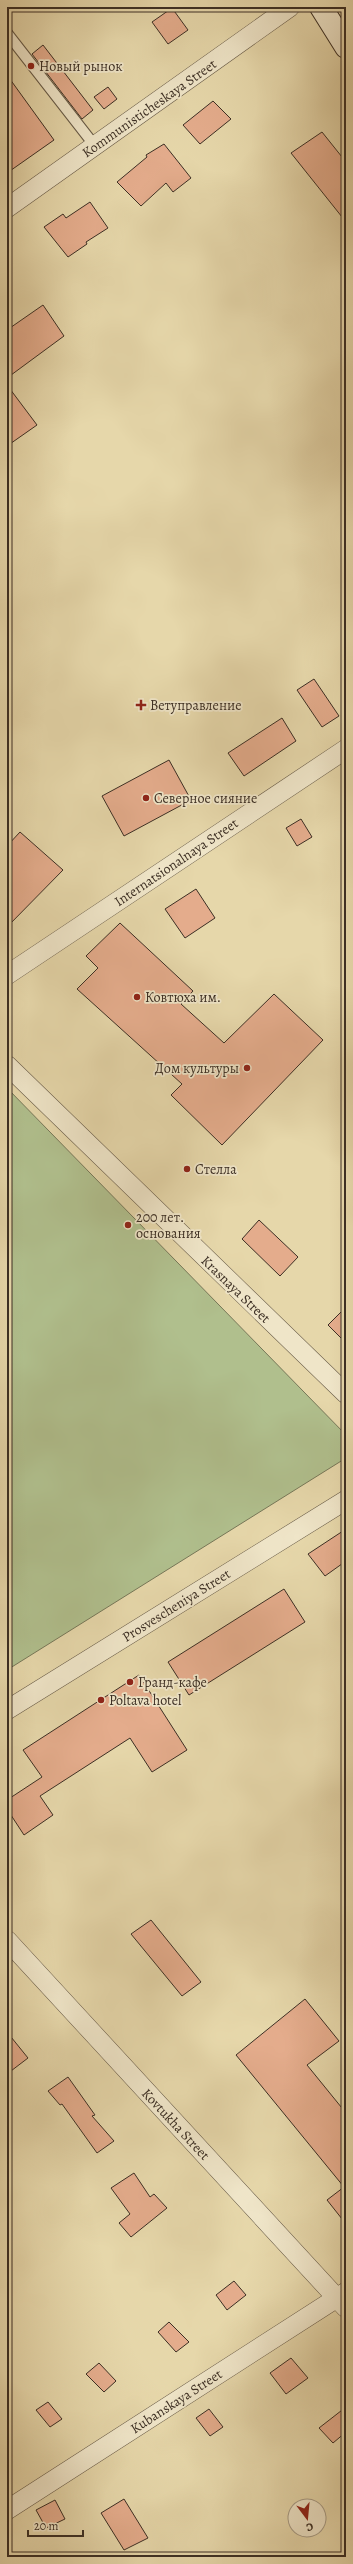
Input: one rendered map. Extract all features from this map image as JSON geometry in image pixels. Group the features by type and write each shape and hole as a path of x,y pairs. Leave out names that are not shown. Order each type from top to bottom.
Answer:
{"street":[{"name":"Kommunisticheskaya Street","path":"7,208 290,7"},
{"path":"321,7 346,47"},
{"name":"Internatsionalnaya Street","path":"7,975 346,748"},
{"name":"Krasnaya Street","path":"7,1065 346,1394"},
{"name":"Prosvescheniya Street","path":"7,1710 346,1500"},
{"name":"Kovtukha Street","path":"7,1940 343,2299"},
{"name":"Kubanskaya Street","path":"7,2510 343,2299"}],"lane":[{"path":"7,33 95,146"}],"green space":[{"path":"7,1088 346,1435 346,1458 7,1670"}],"building":[{"path":"172,8 188,30 168,44 152,22"},
{"path":"43,45 93,110 82,119 32,54"},
{"path":"7,75 54,140 7,173"},
{"path":"108,87 117,99 104,109 94,97"},
{"path":"213,101 231,119 200,144 183,125"},
{"path":"322,132 346,162 346,222 291,153"},
{"path":"164,144 191,178 173,192 166,183 141,206 117,182 147,157 146,155"},
{"path":"90,202 108,228 86,242 87,244 68,257 44,227 63,214 66,218"},
{"path":"43,305 64,336 7,378 7,330"},
{"path":"7,385 37,425 7,446"},
{"path":"314,679 339,716 322,727 297,690"},
{"path":"282,718 296,741 244,776 228,753"},
{"name":"Северное сияние","path":"169,760 191,800 124,836 102,796"},
{"path":"301,819 312,837 297,846 286,828"},
{"path":"20,832 63,870 7,927 7,846"},
{"path":"196,889 215,918 185,938 165,909"},
{"path":"120,923 193,991 181,1004 224,1043 274,994 323,1040 222,1145 171,1095 182,1084 77,989 98,968 86,956"},
{"path":"259,1220 298,1257 280,1276 242,1239"},
{"path":"346,1307 346,1343 328,1325"},
{"path":"346,1529 346,1561 325,1576 308,1554"},
{"path":"284,1589 305,1622 189,1695 168,1662"},
{"path":"139,1675 187,1750 152,1772 130,1738 40,1796 53,1815 24,1835 7,1809 7,1800 42,1777 23,1750"},
{"path":"151,1920 201,1982 182,1996 131,1934"},
{"path":"305,1999 339,2041 307,2065 346,2113 346,2224 327,2200 344,2187 236,2055"},
{"path":"7,2032 28,2058 7,2074"},
{"path":"68,2077 95,2115 92,2116 114,2141 97,2153 62,2104 60,2105 48,2091"},
{"path":"134,2173 150,2197 154,2194 167,2208 131,2237 119,2223 130,2214 111,2188"},
{"path":"234,2281 246,2295 227,2310 216,2295"},
{"path":"169,2322 189,2342 176,2352 158,2332"},
{"path":"291,2358 308,2378 286,2394 270,2373"},
{"path":"99,2363 116,2381 104,2392 86,2374"},
{"path":"48,2402 62,2419 50,2427 36,2410"},
{"path":"346,2407 346,2432 333,2443 319,2428"},
{"path":"209,2409 223,2427 210,2436 196,2418"},
{"path":"124,2499 148,2538 124,2550 101,2513"},
{"path":"55,2500 65,2519 46,2528 36,2510"}],"place":[{"name":"Новый рынок","path":"31,66"},
{"name":"Ветуправление","path":"141,705"},
{"name":"Северное сияние","path":"146,798"},
{"name":"Ковтюха им.","path":"137,997"},
{"name":"Дом культуры","path":"247,1068"},
{"name":"Стелла","path":"187,1169"},
{"name":"200 лет. основания","path":"128,1225"},
{"name":"Гранд-кафе","path":"130,1682"},
{"name":"Poltava hotel","path":"101,1700"}]}
